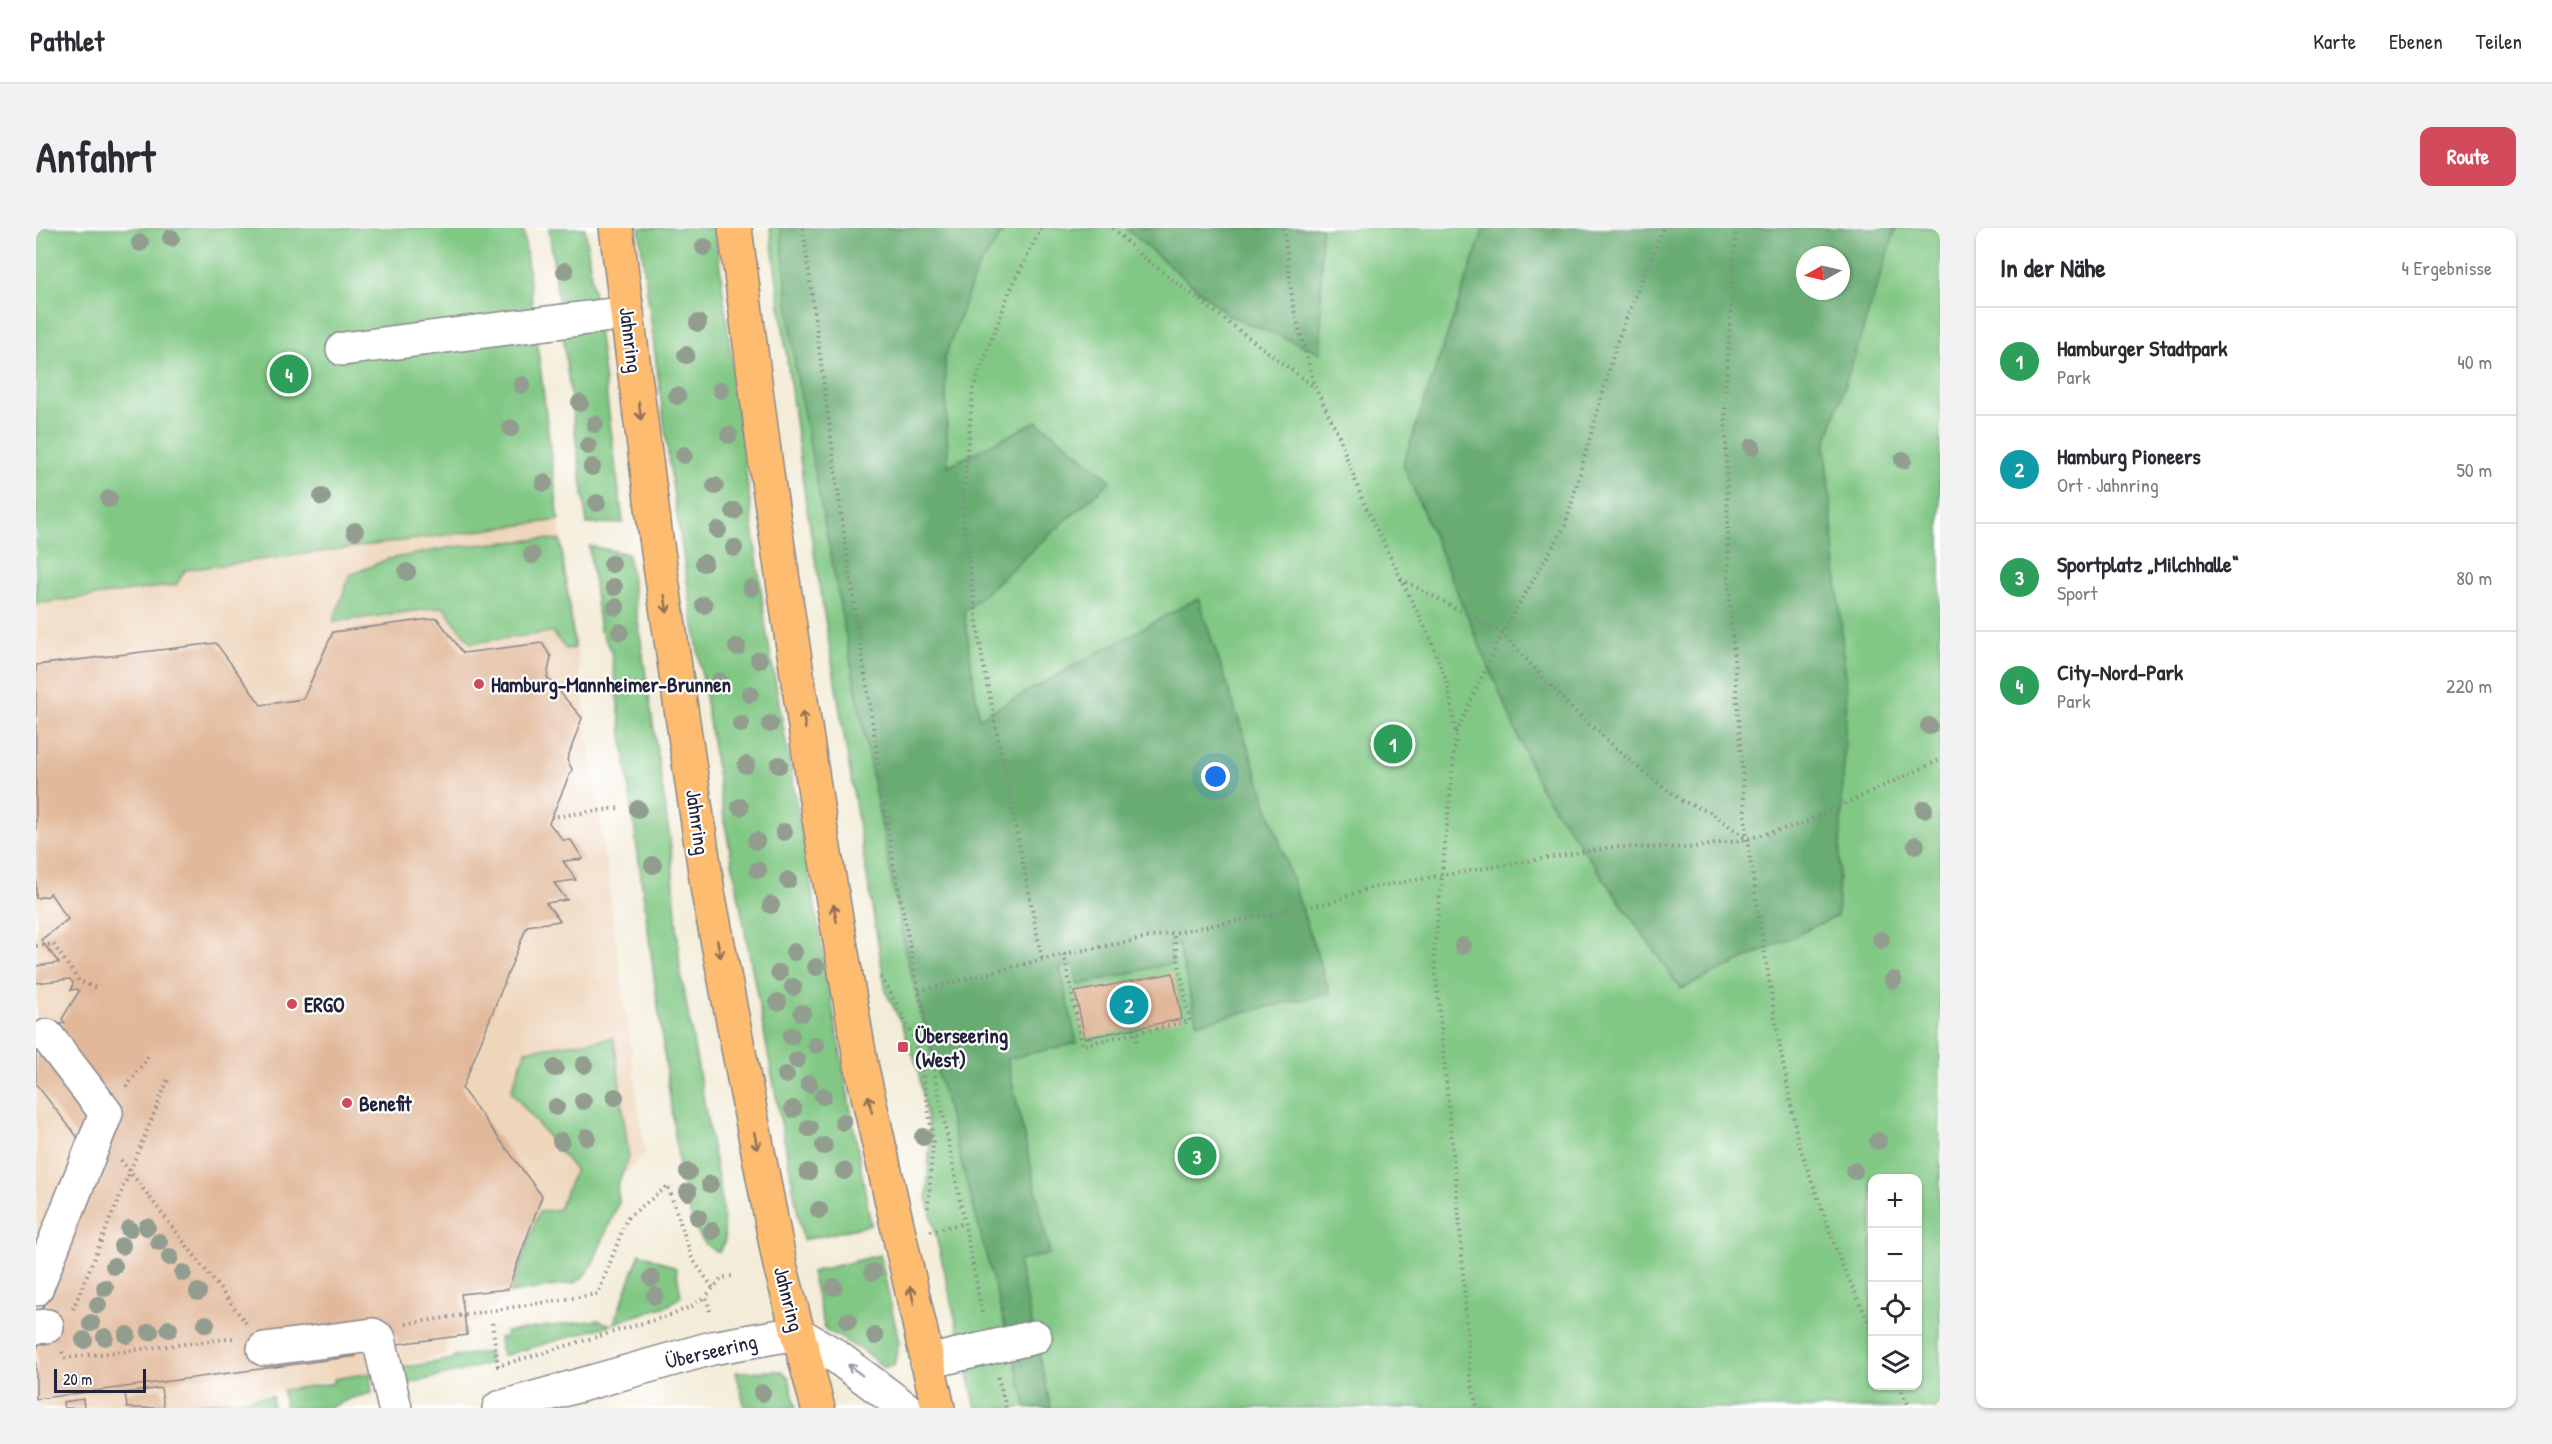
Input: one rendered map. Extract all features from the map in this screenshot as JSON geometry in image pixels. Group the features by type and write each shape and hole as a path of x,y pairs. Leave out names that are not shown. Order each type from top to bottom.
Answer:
{"main road":[{"name":"Jahnring","path":"616,228 656,538 708,892 780,1265 818,1408"},
{"path":"735,228 766,474 818,813 861,1064 938,1408"}],"lane":[{"path":"343,349 627,313"},
{"path":"36,1289 104,1151 106,1113 47,1036"},
{"path":"797,1333 833,1354 905,1408"},
{"name":"Überseering","path":"499,1408 712,1348 797,1333"},
{"path":"264,1349 373,1335 379,1339 395,1408"},
{"path":"927,1362 1035,1337"}],"path":[{"path":"803,228 843,528 892,854 989,1347 1006,1408"},
{"path":"1041,228 1009,293 973,389 962,509 981,652 1042,959"},
{"path":"1113,228 1140,255 1315,387"},
{"path":"1284,228 1293,306 1315,387 1338,434 1362,499 1430,638 1448,686 1456,734 1434,954 1460,1227 1470,1375 1477,1408"},
{"path":"1456,734 1502,633 1565,526 1617,342 1664,228"},
{"path":"1736,228 1725,397 1729,591 1747,839 1777,1031 1798,1142 1840,1260 1868,1320"},
{"path":"1399,578 1502,633 1570,707 1641,770 1682,801 1710,812 1747,839"},
{"path":"919,992 1064,954 1328,903 1374,887 1611,847 1689,849 1747,839 1801,824 1940,760"},
{"path":"551,818 619,808"},
{"path":"1064,954 1082,1045 1135,1031 1190,1021 1173,933"},
{"path":"36,946 53,944 80,981 96,988"},
{"path":"879,973 915,1042 933,1141 928,1213"},
{"path":"1135,1031 1137,1042"},
{"path":"132,1078 150,1054"},
{"path":"919,1062 932,1059"},
{"path":"169,1077 130,1171 53,1328 65,1359 220,1340"},
{"path":"104,1151 130,1171 228,1300"},
{"path":"464,1316 598,1294 627,1218 668,1186 692,1258 714,1288"},
{"path":"921,1233 965,1223"},
{"path":"927,1224 932,1242"},
{"path":"492,1323 498,1366 674,1314 706,1296 722,1278 732,1275"},
{"path":"706,1296 710,1311"},
{"path":"1901,1390 1910,1408"}],"shaded area":[{"name":"ERGO","path":"559,520 645,1153 481,1321 465,1323 467,1335 445,1338 447,1355 243,1399 180,1408 36,1408 36,590"}],"green space":[{"path":"36,228 523,228 559,520 185,570 176,585 36,604"},
{"path":"549,228 585,228 623,523 587,524"},
{"path":"639,228 715,228 766,629 871,1225 803,1240 725,824 672,484"},
{"path":"770,228 1940,228 1940,1408 976,1408 927,1197 930,1136 918,1069 903,1027 886,992 805,497"},
{"path":"780,228 1006,228 977,269 945,357 948,466 1037,421 1111,480 964,612 979,718 1198,598 1330,993 1197,1023 1178,943 1169,945 1173,963 1078,985 1073,965 1060,968 1077,1043 1007,1059 1050,1254 1018,1261 1051,1408 1027,1408 906,955 796,373"},
{"path":"1125,228 1321,228 1321,353 1228,315"},
{"path":"1484,228 1896,228 1825,446 1847,692 1837,916 1681,989 1540,788 1403,464"},
{"path":"542,539 560,540 575,648 566,649 552,632 471,643 443,607 333,622 350,575 388,559 453,547"},
{"path":"589,546 628,554 671,847 680,969 721,1195 725,1241 719,1252 702,1240 696,1230 680,1173 611,650 600,630"},
{"path":"614,1038 629,1158 617,1186 619,1202 591,1267 581,1279 574,1283 510,1293 539,1212 559,1209 575,1170 511,1091 526,1050"},
{"path":"640,1253 676,1268 681,1296 669,1305 614,1323"},
{"path":"880,1255 899,1342 894,1366 883,1367 865,1352 825,1329 811,1272"},
{"path":"598,1320 611,1325 502,1356 499,1338 506,1337 505,1332"},
{"path":"489,1352 490,1364 408,1384 401,1376 399,1368 453,1359 454,1356"},
{"path":"782,1371 789,1378 796,1408 745,1408 736,1372"},
{"path":"370,1373 372,1393 352,1398 329,1408 285,1408 283,1390 334,1383 334,1379"},
{"path":"272,1396 273,1408 193,1408 193,1404"}],"building":[{"name":"ERGO","path":"437,618 463,653 542,643 551,657 547,677 582,718 567,760 572,769 549,823 563,840 571,840 583,859 563,861 576,880 554,883 567,900 546,903 560,921 527,926 462,1089 542,1196 508,1289 461,1294 467,1335 397,1344 396,1337 354,1341 356,1356 36,1399 36,1352 49,1320 41,1312 106,1150 78,1138 36,1084 36,1028 65,1023 62,1019 79,991 71,990 73,983 70,979 36,983 36,966 59,963 41,940 68,919 50,893 48,896 36,898 36,665 216,643 261,705 303,699 333,632"},
{"path":"1173,973 1182,1019 1085,1038 1075,992"},
{"path":"161,1388 164,1408 127,1408 125,1393"},
{"path":"83,1399 84,1408 64,1408 63,1402"}],"place":[{"name":"City-Nord-Park","path":"289,374"},
{"name":"Hamburg-Mannheimer-Brunnen","path":"479,684"},
{"name":"Hamburger Stadtpark","path":"1393,744"},
{"name":"ERGO","path":"292,1004"},
{"name":"Hamburg Pioneers","path":"1129,1005"},
{"name":"Überseering (West)","path":"903,1047"},
{"name":"Benefit","path":"347,1103"},
{"name":"Sportplatz „Milchhalle“","path":"1197,1156"}]}
